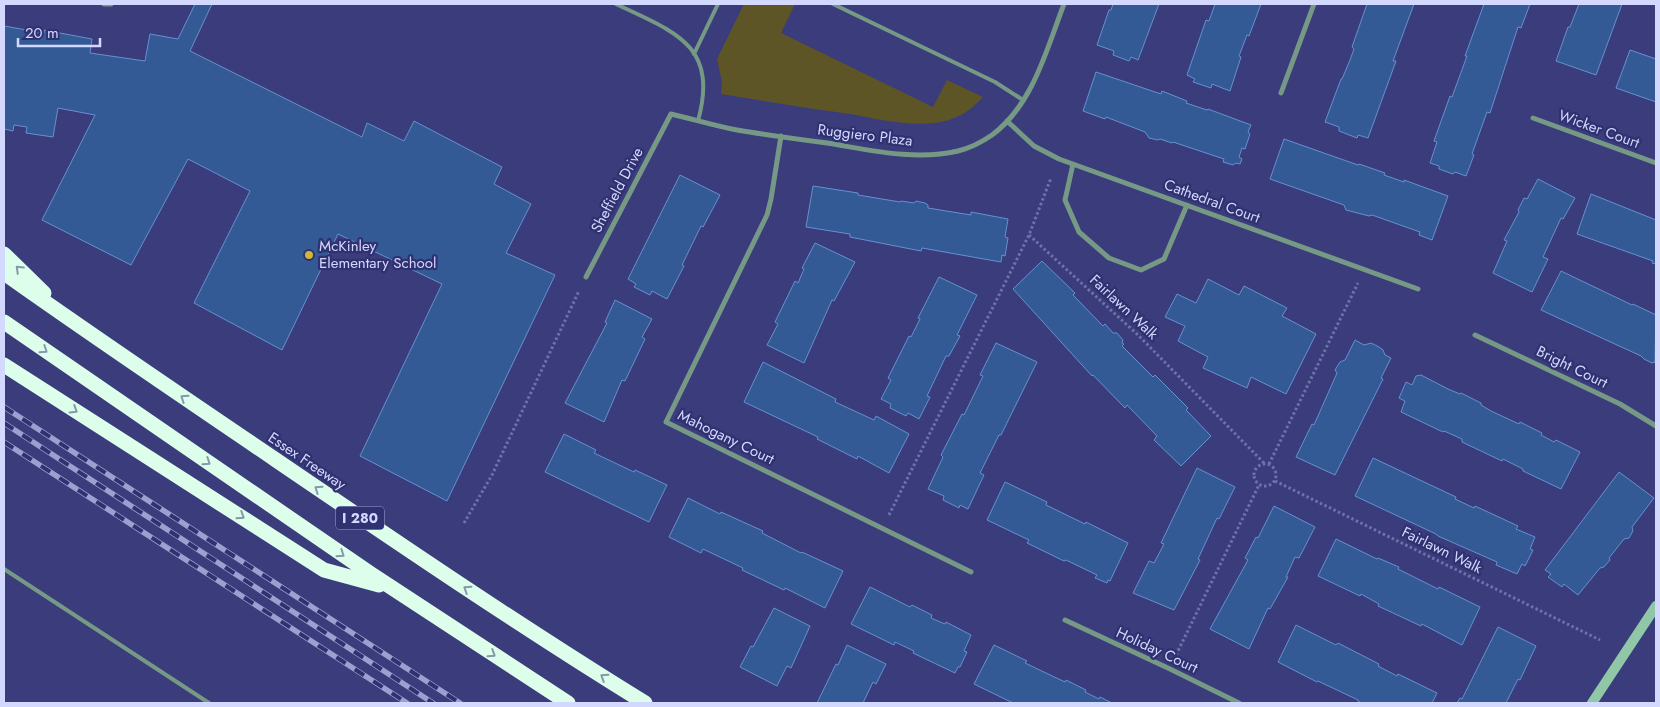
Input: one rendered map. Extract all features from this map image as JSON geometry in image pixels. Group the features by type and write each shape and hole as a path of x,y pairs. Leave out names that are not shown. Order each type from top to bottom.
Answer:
{"highway":[{"path":"4,254 79,327"},
{"name":"Essex Freeway","path":"4,274 79,327 447,576 645,703"},
{"name":"I 280","path":"4,322 393,588 568,703"},
{"path":"4,365 324,570 393,588"}],"street":[{"name":"Ruggiero Plaza","path":"671,114 736,130 882,152 923,155 959,151 977,144 993,134 1007,121 1023,100 1045,55 1064,4"},
{"path":"1282,93 1314,4"},
{"name":"Sheffield Drive","path":"586,277 671,114"},
{"name":"Wicker Court","path":"1533,118 1656,162"},
{"name":"Cathedral Court","path":"1007,121 1034,146 1059,159 1418,289"},
{"name":"Mahogany Court","path":"781,136 767,215 666,422 971,572"},
{"path":"1073,164 1065,200 1078,232 1109,258 1142,270 1164,259 1187,205"},
{"name":"Bright Court","path":"1475,335 1620,404 1656,426"},
{"path":"1592,703 1656,606"},
{"name":"Holiday Court","path":"1064,620 1239,703"}],"lane":[{"path":"616,4 666,28 679,38 694,54 699,62 704,86 698,121"},
{"path":"694,54 718,4"},
{"path":"832,4 995,82 1023,100"},
{"path":"4,569 209,703"}],"path":[{"path":"882,528 1029,235 1059,159"},
{"name":"Fairlawn Walk","path":"1029,235 1138,335 1264,463"},
{"path":"1269,464 1365,269"},
{"path":"464,524 492,475 568,311 586,277"},
{"path":"1264,463 1269,464 1275,469 1275,481 1270,485 1259,485 1254,480 1253,472 1264,463"},
{"name":"Fairlawn Walk","path":"1275,481 1600,640"},
{"path":"1170,669 1259,485"}],"shaded area":[{"path":"744,4 795,4 781,33 933,107 947,80 983,97 973,107 955,118 934,123 913,124 721,94 722,82 717,59"}],"building":[{"path":"195,4 212,4 190,51 362,137 367,123 404,141 414,121 502,167 494,184 531,204 506,253 555,275 447,501 360,456 442,284 338,234 282,350 194,303 250,191 188,159 131,265 42,220 95,115 58,108 53,137 26,133 27,127 14,125 13,131 4,129 4,26 44,33 44,30 92,39 90,53 145,61 150,34 178,39"},
{"path":"1113,4 1159,4 1138,60 1131,57 1129,61 1113,55 1114,51 1097,45 1109,10 1111,10"},
{"path":"1215,4 1261,4 1239,56 1241,57 1230,91 1212,84 1211,88 1193,82 1195,79 1187,75 1206,20 1209,21"},
{"path":"1367,4 1414,4 1368,138 1358,135 1357,138 1339,131 1339,127 1325,122 1354,49 1352,47"},
{"path":"1484,4 1530,4 1521,28 1518,27 1490,113 1487,112 1466,176 1439,169 1439,166 1430,163 1437,142 1434,141 1467,56 1465,56"},
{"path":"1579,4 1622,4 1596,75 1556,61 1568,27 1570,27"},
{"path":"1630,50 1656,59 1656,102 1616,88"},
{"path":"1096,72 1161,94 1162,91 1187,101 1186,103 1251,125 1245,149 1242,148 1239,157 1242,159 1240,164 1236,163 1233,165 1223,162 1224,159 1173,142 1149,138 1145,132 1106,117 1105,119 1083,111"},
{"path":"1284,139 1448,196 1432,240 1419,235 1420,232 1372,215 1369,216 1346,210 1344,205 1270,179"},
{"path":"680,175 720,195 703,227 701,226 667,299 652,291 650,295 634,287 636,284 628,279"},
{"path":"1538,179 1575,198 1563,219 1561,218 1543,257 1548,259 1532,292 1493,273 1507,241 1504,240 1519,212 1518,210 1524,198 1527,199"},
{"path":"813,186 900,202 914,203 916,201 925,203 928,205 928,208 971,215 971,212 1008,219 1005,237 1008,238 1005,256 1002,255 1001,262 922,248 921,251 850,237 850,234 806,227"},
{"path":"1591,194 1656,220 1656,264 1652,263 1653,261 1577,234"},
{"path":"815,243 855,262 834,301 832,300 804,363 767,345 778,324 775,322 795,281 798,283 804,269 802,268"},
{"path":"1042,261 1075,293 1073,295 1103,326 1105,324 1113,333 1117,333 1123,340 1122,343 1124,344 1122,346 1188,408 1186,410 1211,436 1181,466 1154,440 1157,436 1127,405 1125,408 1092,376 1013,289"},
{"path":"1561,271 1656,315 1655,362 1652,363 1641,356 1541,310"},
{"path":"939,277 977,295 957,335 960,336 949,356 946,356 927,396 930,397 919,419 908,413 906,416 890,408 891,404 881,399 891,380 888,378 909,336 911,337 920,319 918,318"},
{"path":"1208,279 1239,295 1244,286 1287,308 1282,316 1316,334 1286,394 1251,377 1247,388 1203,368 1208,357 1178,341 1185,326 1165,317 1177,294 1196,303"},
{"path":"615,300 652,319 642,337 645,339 625,381 622,380 604,422 565,403 607,323 605,322"},
{"path":"1355,340 1364,345 1371,343 1379,347 1385,355 1391,358 1381,378 1383,379 1335,475 1296,457 1312,424 1314,425 1337,373 1335,370 1340,362 1345,360"},
{"path":"996,343 1037,362 980,473 984,475 968,509 960,505 959,508 943,500 944,496 928,489 943,457 941,455 962,414 964,415 983,376 980,375"},
{"path":"763,362 836,399 835,402 874,420 876,416 909,434 889,473 858,456 857,459 817,439 818,437 744,402"},
{"path":"1421,375 1481,403 1481,405 1491,411 1542,433 1541,435 1554,442 1556,440 1580,452 1561,489 1503,459 1502,461 1462,442 1462,439 1401,412 1405,401 1399,398 1406,382 1412,385 1416,376"},
{"path":"564,434 596,450 594,453 667,485 649,522 545,472"},
{"path":"1373,458 1456,497 1455,499 1474,508 1475,506 1518,526 1516,529 1535,537 1530,549 1533,550 1525,566 1522,564 1517,574 1496,565 1497,562 1355,496"},
{"path":"1197,468 1235,487 1219,519 1217,518 1198,559 1200,560 1174,610 1133,593 1149,561 1154,563 1164,544 1161,543"},
{"path":"1619,472 1654,498 1632,527 1633,531 1629,538 1624,539 1609,558 1610,560 1604,567 1600,568 1578,595 1564,584 1562,587 1548,577 1551,574 1545,570"},
{"path":"1005,482 1047,502 1046,505 1128,543 1110,581 1108,580 1107,583 1095,578 1097,575 1027,543 1029,540 987,520"},
{"path":"688,498 720,514 721,512 763,531 762,533 801,553 843,571 825,608 785,588 784,590 742,570 743,568 703,549 701,553 669,537"},
{"path":"1274,506 1315,527 1299,558 1295,557 1286,577 1288,577 1270,609 1268,608 1249,649 1210,629 1248,560 1245,558 1256,537 1258,538"},
{"path":"1336,539 1377,559 1399,567 1398,569 1438,589 1439,587 1480,607 1462,645 1422,624 1421,626 1378,606 1379,604 1361,594 1360,596 1318,576"},
{"path":"870,587 910,607 912,605 932,615 931,618 945,624 946,622 971,635 964,651 967,652 955,673 913,653 914,651 895,642 894,645 851,624"},
{"path":"774,608 810,626 791,668 787,666 777,686 740,667"},
{"path":"1296,625 1336,645 1338,643 1379,664 1378,666 1397,676 1398,674 1437,693 1432,703 1361,703 1278,662"},
{"path":"1498,627 1536,646 1520,680 1518,679 1506,703 1457,703 1460,698 1462,699"},
{"path":"847,645 886,664 876,684 873,682 863,703 817,703 836,664 838,665"},
{"path":"994,645 1027,661 1025,663 1065,682 1066,680 1099,699 1100,697 1112,703 1013,703 974,684"}],"railway":[{"path":"4,407 460,703"},
{"path":"4,423 433,703"},
{"path":"4,442 407,703"}],"place":[{"name":"McKinley Elementary School","path":"309,255"}]}
